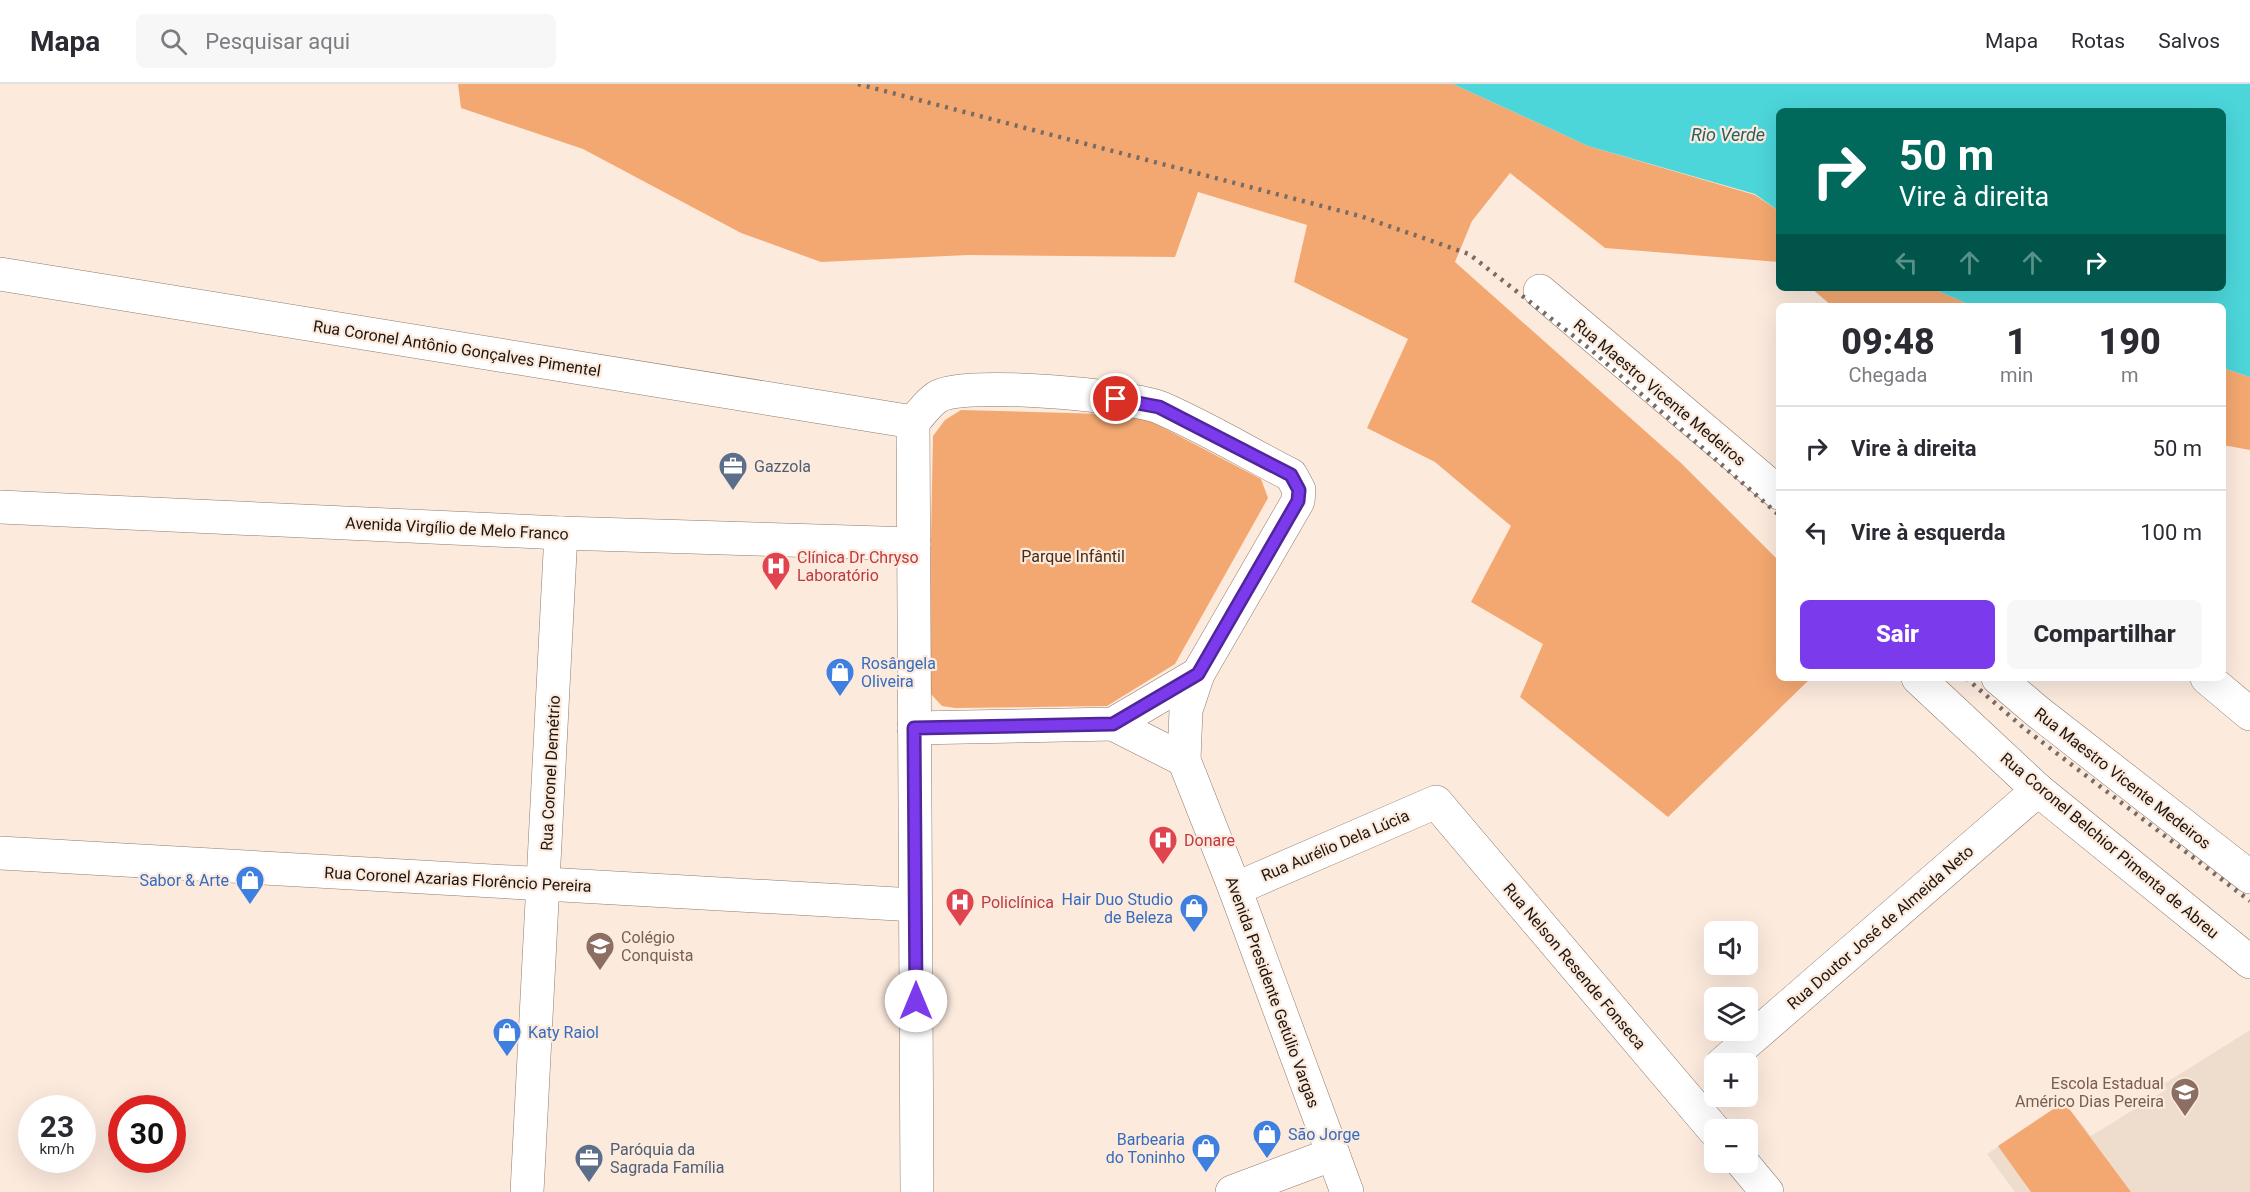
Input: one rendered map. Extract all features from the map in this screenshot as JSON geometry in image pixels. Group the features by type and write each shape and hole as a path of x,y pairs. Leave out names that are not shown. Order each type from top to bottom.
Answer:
{"street":[{"name":"Rua Coronel Antônio Gonçalves Pimentel","path":"0,274 913,422"},
{"name":"Rua Maestro Vicente Medeiros","path":"1540,291 1776,490"},
{"name":"Avenida Presidente Getúlio Vargas","path":"913,422 938,397 957,390 994,389 1133,401 1159,407 1291,475 1299,490 1298,501 1198,674 1186,710 1184,760 1235,888 1347,1192"},
{"path":"913,422 917,1192"},
{"name":"Avenida Virgílio de Melo Franco","path":"0,507 561,533 914,544"},
{"name":"Rua Coronel Demétrio","path":"528,1192 561,533"},
{"path":"1113,724 1198,674"},
{"name":"Rua Coronel Belchior Pimenta de Abreu","path":"1921,681 2038,790 2250,962"},
{"name":"Rua Maestro Vicente Medeiros","path":"2002,681 2038,712 2249,875"},
{"path":"2211,681 2250,714"},
{"path":"914,728 1113,724 1184,760"},
{"name":"Rua Doutor José de Almeida Neto","path":"1735,1053 2038,790"},
{"name":"Rua Aurélio Dela Lúcia","path":"1235,888 1436,802"},
{"name":"Rua Nelson Resende Fonseca","path":"1436,802 1705,1119"},
{"name":"Rua Coronel Azarias Florêncio Pereira","path":"0,853 915,905"},
{"path":"1685,1095 1704,1079"},
{"path":"1232,1192 1333,1154"},
{"path":"1751,1173 1767,1192"}],"shaded area":[{"name":"Escola Estadual Américo Dias Pereira","path":"2250,1030 2250,1192 2015,1192 1987,1154 2064,1102 2091,1136 2167,1089 2164,1084"}],"green space":[{"path":"458,84 1453,84 1588,146 1755,195 1776,209 1776,262 1605,248 1510,173 1472,221 1455,262 1681,463 1776,558 1776,681 1808,681 1668,817 1520,697 1543,644 1471,602 1511,526 1435,462 1367,428 1408,339 1294,282 1307,225 1198,192 1175,257 968,255 821,262 741,233 583,149 461,108"},
{"path":"1814,291 1938,291 1966,303 1828,303"},
{"path":"2226,369 2250,377 2250,450 2226,446"},
{"name":"Parque Infântil","path":"961,410 1139,415 1261,479 1268,498 1175,664 1107,706 955,708 942,706 928,691 933,436 945,420"},
{"path":"2064,1102 2131,1192 2031,1192 1998,1146"}],"water":[{"name":"Rio Verde","path":"1453,84 2250,84 2250,377 2226,369 2226,303 1966,303 1938,291 2226,291 2226,108 1776,108 1776,209 1755,194 1588,146"}],"railway":[{"path":"858,84 1360,216 1469,254 1590,349 1776,512"},
{"path":"1969,681 2025,729 2250,901"}],"place":[{"name":"Gazzola","path":"733,492"},
{"name":"Clínica Dr Chryso Laboratório","path":"776,592"},
{"name":"Rosângela Oliveira","path":"840,698"},
{"name":"Donare","path":"1163,866"},
{"name":"Sabor & Arte","path":"250,906"},
{"name":"Policlínica","path":"960,928"},
{"name":"Hair Duo Studio de Beleza","path":"1194,934"},
{"name":"Colégio Conquista","path":"600,972"},
{"name":"Katy Raiol","path":"507,1058"},
{"name":"Escola Estadual Américo Dias Pereira","path":"2185,1118"},
{"name":"São Jorge","path":"1267,1160"},
{"name":"Barbearia do Toninho","path":"1206,1174"},
{"name":"Paróquia da Sagrada Família","path":"589,1184"}],"route":[{"path":"916,1001 914,728 1113,724 1198,674 1298,501 1299,490 1291,475 1159,407 1116,399"}]}
